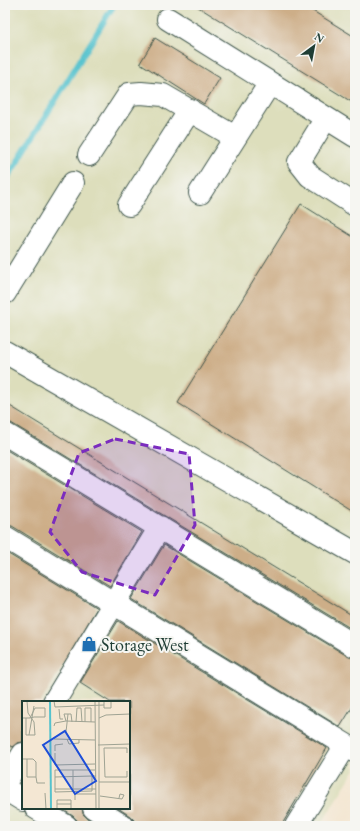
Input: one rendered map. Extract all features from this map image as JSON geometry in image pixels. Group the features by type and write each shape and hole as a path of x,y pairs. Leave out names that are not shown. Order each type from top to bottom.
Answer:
{"lane":[{"path":"168,19 355,136"},
{"path":"200,193 270,83"},
{"path":"89,155 129,94 141,93 163,95 235,137"},
{"path":"129,204 190,110"},
{"path":"326,118 299,162 310,176 355,205"},
{"path":"5,293 73,183"},
{"path":"5,352 355,553"},
{"path":"5,434 355,646"},
{"path":"55,701 160,527"},
{"path":"5,537 350,748 296,826"},
{"path":"5,783 17,758"},
{"path":"5,789 22,799"},
{"path":"38,809 66,826"},
{"path":"96,809 123,826"}],"highlighted area":[{"path":"115,439 189,454 195,525 155,595 82,572 50,532 79,453"}],"shaded area":[{"path":"5,5 355,5 355,769 320,826 5,826"}],"building":[{"path":"195,5 303,5 355,37 355,104"},
{"path":"155,38 220,78 204,104 140,63"},
{"path":"301,204 355,238 355,513 178,403"},
{"path":"5,403 355,617 355,631 11,423 5,422"},
{"path":"5,449 142,532 110,586 12,526 5,525"},
{"path":"164,545 349,657 355,658 355,703 340,727 131,599"},
{"path":"5,552 97,608 42,701 22,701 22,742 17,743 12,747 5,743"},
{"path":"118,621 327,748 281,826 135,826 134,820 120,809 130,809 130,701 108,701 80,683"},
{"path":"62,809 82,809 83,814 99,826 78,826 77,820"}],"waterway":[{"path":"5,182 114,5"}],"place":[{"name":"Storage West","path":"89,644"}]}
